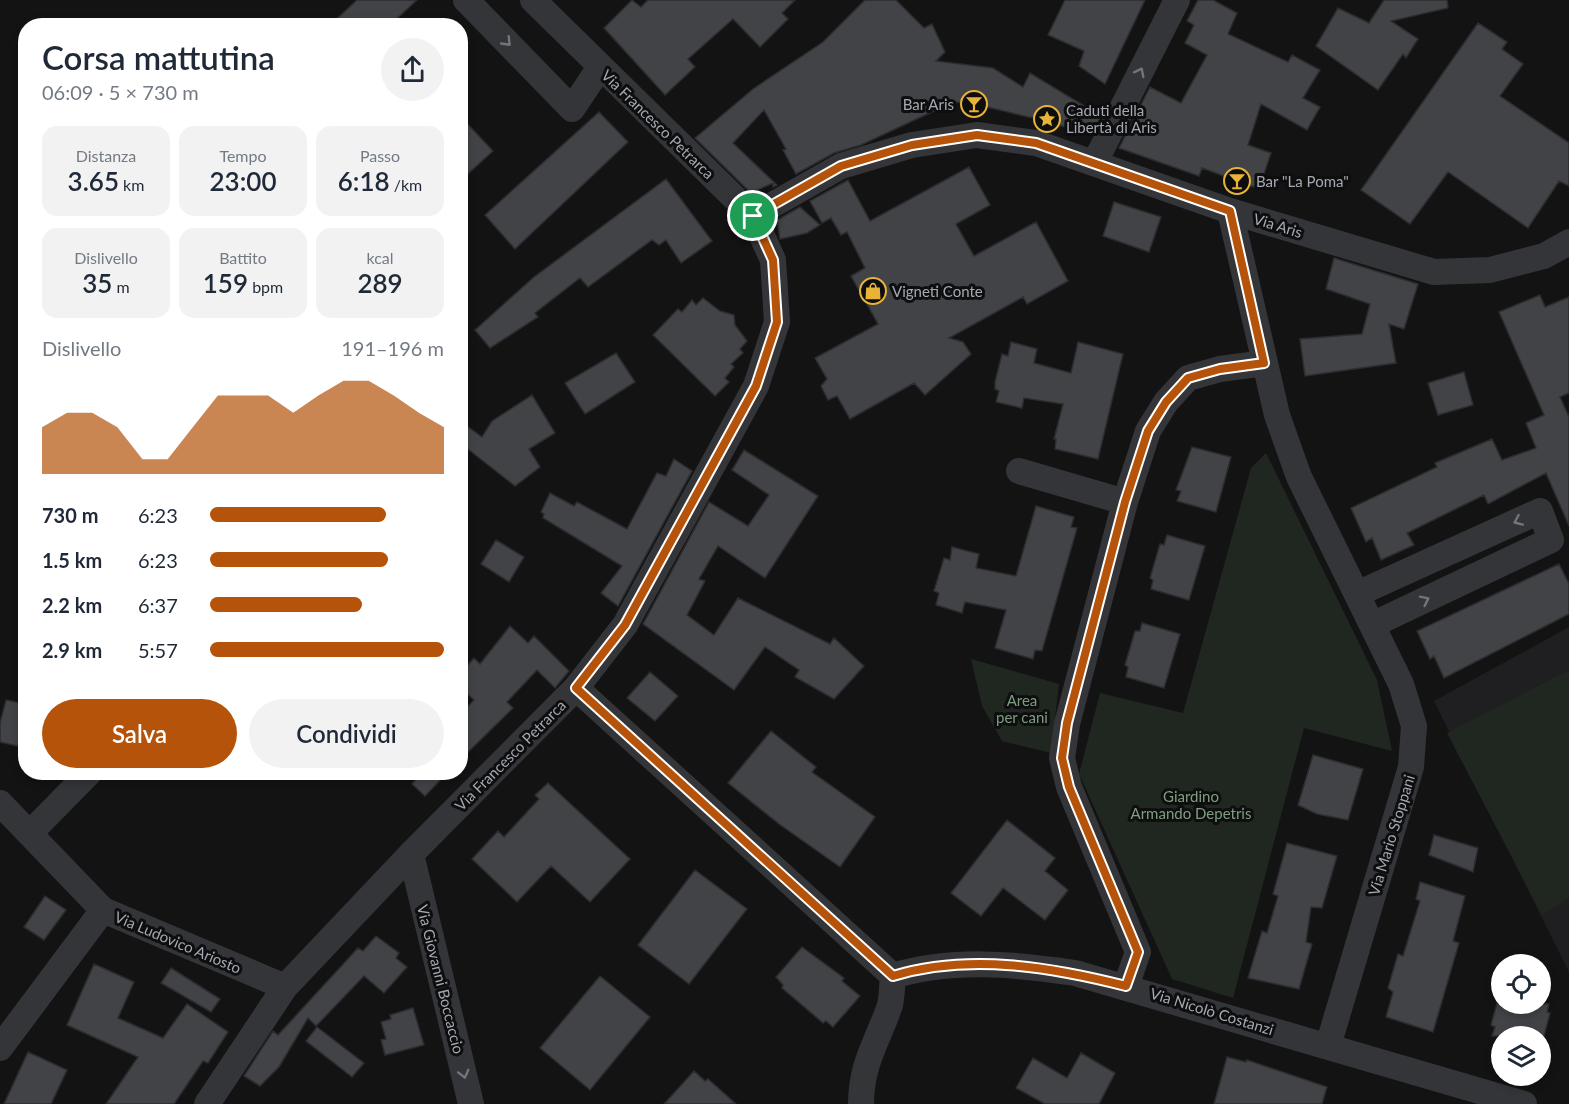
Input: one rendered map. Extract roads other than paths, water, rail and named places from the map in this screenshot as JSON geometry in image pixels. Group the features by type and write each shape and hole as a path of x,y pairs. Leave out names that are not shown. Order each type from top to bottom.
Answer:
{"street":[{"path":"466,0 572,109 600,67"},
{"name":"Via Francesco Petrarca","path":"207,1104 285,987 411,854 576,688 625,625 756,386 777,322 773,260 753,216 533,0"},
{"path":"1095,162 1177,0"},
{"name":"Via Aris","path":"753,216 841,166 912,145 977,135 1036,143 1230,211 1434,272 1490,270 1545,256 1569,242"},
{"name":"Via Mario Stoppani","path":"1230,211 1277,415 1299,477 1401,684 1414,726 1411,767 1328,1046"},
{"path":"1126,986 1138,952 1069,787 1062,758 1067,723 1125,502 1148,431 1166,402 1188,378 1220,369 1264,363"},
{"path":"1019,471 1125,502"},
{"path":"1357,594 1540,511 1551,540 1372,625"},
{"path":"576,688 893,976 890,1004 872,1045 861,1085 861,1104"},
{"path":"30,833 82,780"},
{"name":"Via Ludovico Ariosto","path":"0,803 103,910 285,987"},
{"name":"Via Giovanni Boccaccio","path":"411,854 471,1104"},
{"path":"0,1048 103,910"},
{"name":"Via Nicolò Costanzi","path":"893,976 921,968 1025,966 1076,973 1524,1104"}],"place":[{"name":"Bar Aris","path":"974,104"},
{"name":"Caduti della Libertà di Aris","path":"1047,119"},
{"name":"Bar \"La Poma\"","path":"1237,181"},
{"name":"Vigneti Conte","path":"873,291"}],"park label":[{"name":"Area per cani","path":"1022,708"},
{"name":"Giardino Armando Depetris","path":"1191,804"}]}
